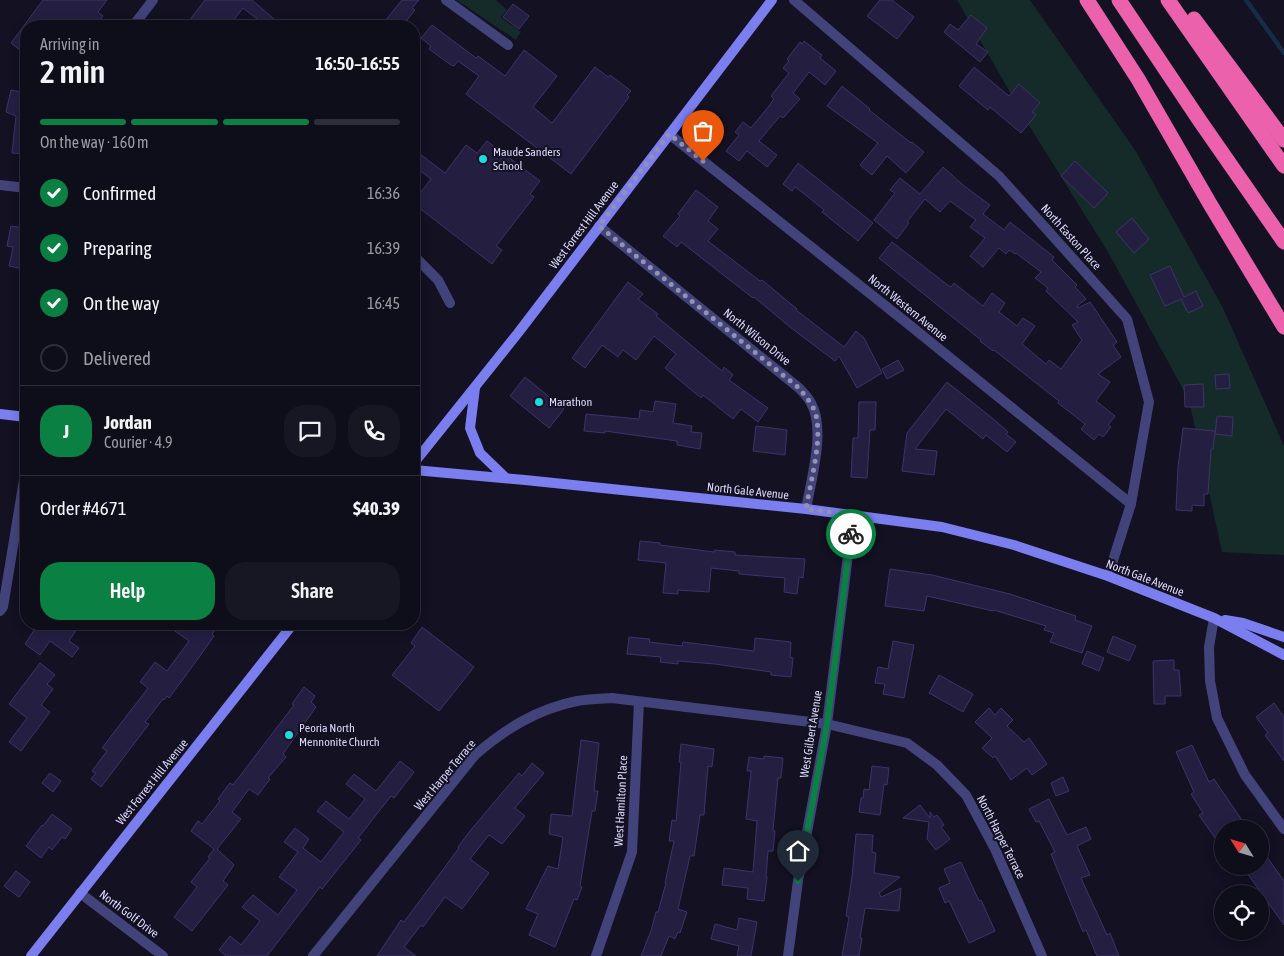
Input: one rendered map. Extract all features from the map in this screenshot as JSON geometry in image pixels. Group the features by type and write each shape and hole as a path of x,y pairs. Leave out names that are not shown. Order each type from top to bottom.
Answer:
{"highway":[{"path":"1087,0 1142,86 1284,327"},
{"path":"1119,0 1284,242"},
{"path":"1168,0 1284,166"},
{"path":"1179,0 1284,140"}],"main road":[{"name":"West Forrest Hill Avenue","path":"420,455 772,0"},
{"path":"475,386 470,428 480,453 506,478"},
{"path":"0,414 20,416"},
{"name":"North Gale Avenue","path":"420,471 806,509 942,527 1014,545 1108,576 1214,618 1284,655"},
{"name":"North Gale Avenue","path":"1214,618 1243,623 1284,637"},
{"name":"West Forrest Hill Avenue","path":"31,956 288,630"}],"street":[{"path":"138,20 153,0"},
{"path":"446,0 508,45"},
{"name":"North Easton Place","path":"794,0 999,176 1127,319 1149,402 1131,504 1108,576"},
{"name":"North Western Avenue","path":"669,134 1131,504"},
{"path":"0,185 20,187"},
{"name":"North Wilson Drive","path":"599,226 799,388 811,403 817,420 818,438 806,509"},
{"path":"420,262 438,280 450,302"},
{"path":"0,611 3,607 20,504"},
{"name":"West Gilbert Avenue","path":"788,956 798,881 827,724 853,515"},
{"path":"1214,618 1209,647 1210,680 1217,718 1246,775 1284,829"},
{"name":"West Harper Terrace","path":"313,956 475,755 494,738 521,721 544,710 578,701 612,698 827,724"},
{"name":"West Hamilton Place","path":"596,956 632,852 639,702"},
{"name":"North Harper Terrace","path":"827,724 907,743 937,765 966,795 995,849 1042,956"},
{"name":"North Golf Drive","path":"80,893 162,956"}],"green space":[{"path":"457,0 496,0 507,10 501,17 521,32 516,40"},
{"path":"957,0 1030,0 1135,150 1223,308 1284,446 1284,555 1222,552 1189,400 1108,252 1030,127"}],"building":[{"path":"43,0 107,0 98,12 103,16 100,20 28,20"},
{"path":"205,0 252,0 274,19 258,20 243,8 234,20 190,20"},
{"path":"402,0 419,0 412,8 415,10 407,20 386,20"},
{"path":"880,0 892,0 914,17 897,39 867,16"},
{"path":"513,4 529,16 519,29 503,17"},
{"path":"971,15 987,28 976,44 988,52 980,62 944,32 950,24 958,30"},
{"path":"432,25 476,58 478,56 505,76 524,50 557,76 533,107 552,123 595,67 608,77 610,75 631,91 627,95 629,97 571,174 466,94 479,76 458,61 454,66 451,65 429,49 431,46 421,38"},
{"path":"20,31 20,50 11,43"},
{"path":"804,41 822,55 820,58 836,71 825,85 809,72 793,93 800,99 783,118 780,116 759,141 777,155 767,167 747,151 739,161 726,151 739,135 735,132 743,122 751,128 769,106 774,99 771,96 789,73 783,68 789,61 787,59 800,42 802,44"},
{"path":"974,67 1009,96 1019,84 1040,103 1032,112 1036,115 1021,133 990,107 988,110 959,86"},
{"path":"842,86 869,110 924,152 906,173 887,156 872,175 860,165 878,143 827,106"},
{"path":"11,90 20,92 20,154 12,153 16,116 6,112"},
{"path":"487,141 540,181 530,194 534,197 496,246 502,250 492,264 420,209 420,193 431,179 420,171 420,154 445,173 466,145 477,153"},
{"path":"1075,161 1108,193 1094,208 1061,176"},
{"path":"798,163 873,223 858,241 822,212 824,210 802,192 795,187 792,191 783,184"},
{"path":"943,167 990,205 983,214 1004,230 1010,222 1054,257 1052,260 1077,285 1075,287 1086,299 1077,306 1078,308 1090,302 1117,342 1113,345 1121,357 1098,374 1110,382 1096,401 1115,416 1108,425 1111,427 1103,437 1099,434 1094,440 1081,429 1085,424 1058,403 1059,401 980,341 879,258 892,242 949,286 951,287 954,283 983,306 992,293 1005,303 999,312 1017,326 1023,318 1035,326 1022,344 1046,364 1049,360 1061,369 1082,340 1072,325 1078,322 1046,291 1048,288 1035,278 1041,272 1016,253 1009,250 1006,254 999,248 983,267 970,256 985,238 970,227 976,220 950,201 940,212 925,199 907,222 909,223 897,239 874,220 895,193 890,190 900,178 920,194"},
{"path":"696,190 718,207 708,221 718,229 708,241 760,281 762,280 796,310 844,347 856,331 864,338 882,373 857,388 839,356 835,361 681,242 677,247 663,236 680,216 678,214"},
{"path":"1132,218 1149,239 1134,253 1116,232"},
{"path":"11,226 20,227 20,268 9,266 13,247 7,246"},
{"path":"1170,266 1184,297 1196,291 1203,306 1188,313 1181,299 1165,306 1150,275"},
{"path":"628,282 643,294 638,299 658,314 656,316 722,371 724,367 733,375 729,380 768,408 758,422 741,409 733,419 703,395 701,398 665,368 676,354 654,336 636,360 623,350 618,357 602,345 585,368 572,358"},
{"path":"898,360 904,370 887,379 882,369"},
{"path":"1229,374 1230,388 1216,389 1215,375"},
{"path":"525,377 564,409 549,428 510,396"},
{"path":"947,382 997,422 1008,432 1006,434 1016,442 1007,452 986,435 983,439 946,409 915,449 937,451 934,475 902,471 907,433"},
{"path":"1203,384 1204,407 1185,407 1184,385"},
{"path":"655,401 676,404 673,423 692,426 691,432 702,433 700,449 677,445 677,441 605,431 605,433 584,431 586,414 639,419 640,410 653,412"},
{"path":"859,402 876,402 875,430 870,430 867,478 851,477 853,438 858,438"},
{"path":"1217,416 1233,417 1232,436 1215,434"},
{"path":"756,426 787,430 785,455 753,451"},
{"path":"1183,428 1215,431 1213,449 1211,449 1208,494 1204,494 1204,506 1192,505 1192,511 1176,510 1178,467"},
{"path":"640,541 714,552 715,550 735,552 735,555 805,559 803,578 799,577 797,594 784,592 785,578 739,574 739,571 711,568 709,592 678,590 678,594 663,593 666,563 638,560"},
{"path":"890,569 932,575 1010,594 1076,616 1075,620 1092,626 1082,653 1050,642 1054,633 1044,630 1046,626 994,610 927,596 924,611 885,606"},
{"path":"422,627 474,667 439,711 392,675 415,646 411,643"},
{"path":"34,630 76,630 69,641 79,648 72,657 50,641 40,655 25,644"},
{"path":"173,630 215,630 212,634 214,636 200,656 169,698 167,696 163,699 145,722 149,724 101,787 91,779 96,773 92,771 107,751 102,748 148,688 140,682 155,662 167,671 189,641"},
{"path":"1113,636 1136,646 1129,661 1107,652"},
{"path":"629,637 650,639 649,642 682,646 683,642 754,651 755,638 791,642 790,657 793,658 791,677 771,675 771,672 715,664 678,661 678,664 660,662 661,657 627,654"},
{"path":"893,641 914,645 904,698 883,694 885,684 875,683 878,667 888,669"},
{"path":"1087,651 1104,658 1099,671 1082,664"},
{"path":"1174,660 1174,670 1179,670 1181,696 1165,696 1165,704 1154,704 1153,661"},
{"path":"40,663 55,675 47,684 53,689 41,705 50,712 21,751 9,742 27,718 9,704"},
{"path":"939,675 973,694 963,712 929,693"},
{"path":"304,687 315,696 311,702 316,707 283,754 286,757 268,778 270,779 258,795 249,789 232,812 241,819 217,849 234,865 223,881 228,885 192,931 174,917 197,887 191,882 210,858 208,857 214,849 191,831 198,821 202,824 220,801 218,799 230,783 233,785 294,705 292,704"},
{"path":"1274,703 1284,717 1284,761 1265,735 1268,733 1256,717"},
{"path":"989,708 995,715 1001,708 1013,720 1007,726 1024,742 1029,738 1047,764 1032,775 1027,768 1011,780 995,756 993,758 982,748 992,738 975,722"},
{"path":"581,740 599,743 594,791 598,791 595,811 592,811 580,886 582,887 577,900 574,899 555,947 529,935 538,914 526,909 548,866 558,869 563,837 549,834 551,814 572,816"},
{"path":"681,744 714,749 712,767 708,766 704,815 700,815 694,856 690,856 678,909 687,912 680,933 678,932 675,939 669,936 661,956 641,956 656,912 658,912 674,841 669,841 672,820 676,821"},
{"path":"1192,745 1209,782 1214,779 1242,820 1214,820 1214,837 1199,815 1203,813 1191,794 1194,792 1176,752"},
{"path":"764,756 783,758 781,778 778,778 773,851 768,851 764,901 747,899 748,888 722,885 724,868 753,872 757,821 746,819 751,771 747,771 749,757 764,759"},
{"path":"400,761 414,772 394,798 391,796 358,838 361,840 322,889 320,887 267,956 226,956 219,950 230,936 241,945 260,921 242,907 253,895 278,915 297,890 279,877 298,852 284,842 295,828 309,839 303,848 321,862 344,832 317,811 326,801 349,819 365,799 346,784 354,774 376,791"},
{"path":"532,763 544,773 515,808 525,816 502,844 489,835 470,859 489,873 462,909 445,897 423,927 421,925 404,947 416,956 377,956 401,920 404,922 470,831 519,773 522,776"},
{"path":"872,766 889,768 887,785 884,784 880,815 859,812 864,789 869,790"},
{"path":"50,773 61,781 53,792 42,783"},
{"path":"1063,777 1069,791 1056,796 1051,783"},
{"path":"1049,799 1067,835 1086,827 1091,839 1077,846 1090,875 1081,878 1107,935 1110,933 1119,956 1097,956 1086,930 1083,932 1051,854 1055,852 1039,821 1036,822 1029,809"},
{"path":"920,805 930,818 930,812 934,817 937,815 944,825 941,827 950,839 936,850 927,839 929,822 903,818"},
{"path":"52,814 72,829 65,839 62,837 52,850 49,847 41,858 26,846"},
{"path":"856,834 873,835 872,852 876,853 874,873 900,877 879,893 881,897 901,888 899,911 865,908 859,956 842,956 849,917 846,916"},
{"path":"1269,860 1284,881 1284,925 1269,904 1269,885 1256,885 1248,875 1269,875"},
{"path":"961,862 995,931 969,943 949,901 945,903 939,888 950,883 944,869"},
{"path":"16,871 30,882 19,897 4,886"},
{"path":"739,918 757,922 751,956 737,956 739,946 711,939 715,924 737,930"}],"waterway":[{"path":"1246,0 1284,53"}],"way so far":[{"path":"703,161 669,134 599,226 799,388 811,403 817,420 818,438 806,509 853,515 851,534"}],"place":[{"name":"Maude Sanders School","path":"483,159"},
{"name":"Marathon","path":"539,402"},
{"name":"Peoria North Mennonite Church","path":"289,735"}],"route":[{"path":"798,881 827,724 851,534"}]}
